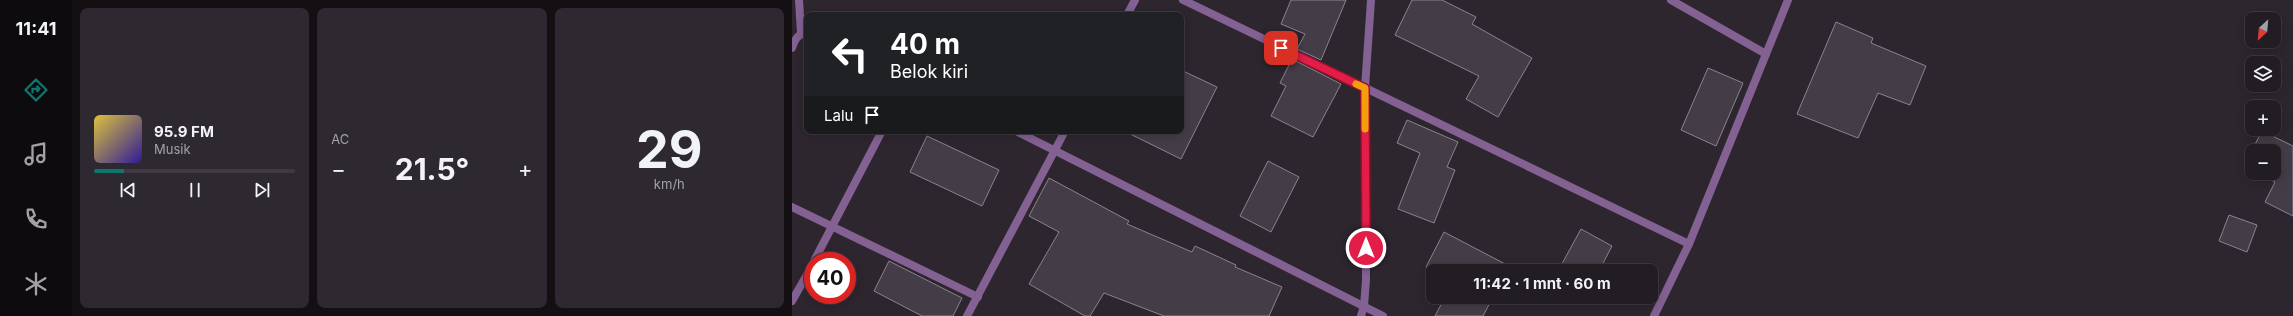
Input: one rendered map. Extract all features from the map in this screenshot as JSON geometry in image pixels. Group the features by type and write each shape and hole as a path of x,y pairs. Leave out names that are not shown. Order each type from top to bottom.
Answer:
{"street":[{"path":"792,48 794,40 804,33 799,0"},
{"path":"1129,12 1135,0"},
{"path":"1183,0 1690,244"},
{"path":"1361,316 1364,306 1366,280 1365,88 1371,0"},
{"path":"1671,0 1766,54"},
{"path":"1654,316 1690,244 1788,0"},
{"path":"819,252 880,134"},
{"path":"1022,134 1383,316"},
{"path":"967,316 1064,134"},
{"path":"792,207 978,297"},
{"path":"792,301 804,280"}],"building":[{"path":"1291,0 1346,0 1321,60 1297,49 1305,34 1281,24"},
{"path":"1412,0 1442,0 1476,17 1472,24 1532,58 1498,117 1466,99 1479,76 1395,35"},
{"path":"1836,22 1873,38 1871,43 1926,66 1910,105 1878,93 1858,138 1797,114"},
{"path":"1292,59 1341,84 1313,137 1271,116 1286,86 1280,83"},
{"path":"1708,68 1743,83 1716,146 1681,130"},
{"path":"1184,71 1217,87 1181,159 1130,134 1184,134"},
{"path":"1407,120 1458,142 1447,167 1455,170 1434,223 1398,209 1420,153 1397,143"},
{"path":"927,136 999,170 982,206 910,172"},
{"path":"2259,136 2272,136 2293,146 2293,216 2265,202 2275,182 2271,180 2281,180 2281,144 2255,144"},
{"path":"1268,161 1299,177 1271,232 1240,216"},
{"path":"1049,178 1129,221 1127,224 1192,252 1195,246 1236,265 1235,267 1282,287 1269,316 1164,316 1104,293 1090,316 1085,316 1029,284 1059,232 1029,216"},
{"path":"2229,215 2257,225 2247,252 2219,241"},
{"path":"1581,229 1612,246 1603,264 1562,264"},
{"path":"1444,232 1505,264 1428,264"},
{"path":"889,261 962,298 953,316 922,316 874,291"},
{"path":"1441,304 1489,304 1483,316 1435,316"}],"slow traffic":[{"path":"1356,84 1365,88 1365,129"}],"route":[{"path":"1281,48 1365,88 1366,248"}]}
